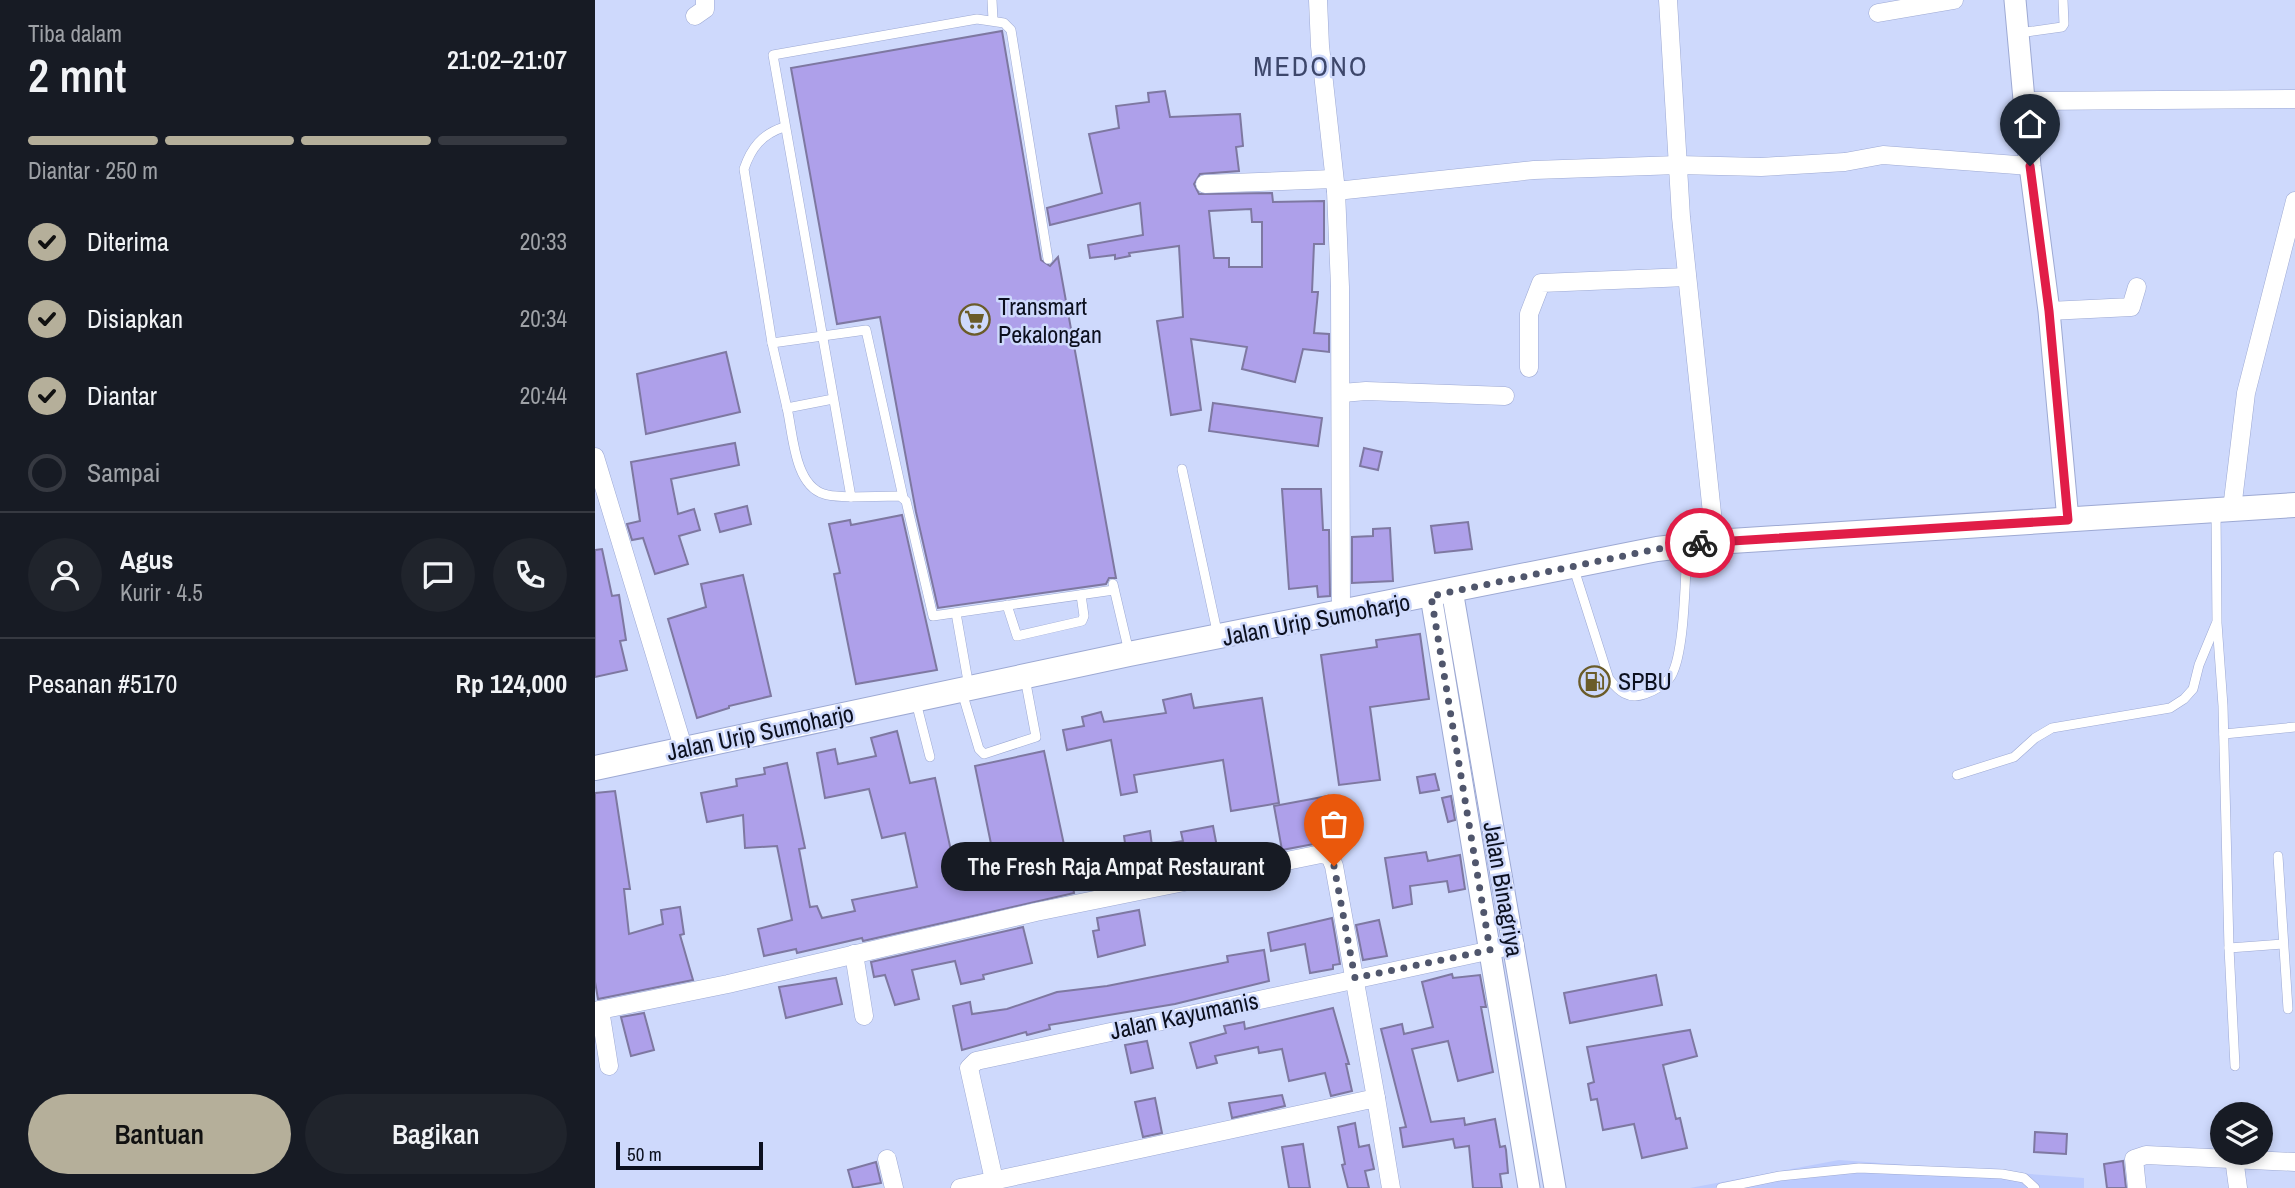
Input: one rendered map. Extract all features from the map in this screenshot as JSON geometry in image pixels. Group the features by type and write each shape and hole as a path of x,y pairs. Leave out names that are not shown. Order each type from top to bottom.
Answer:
{"main road":[{"name":"Jalan Urip Sumoharjo","path":"595,768 683,747 1129,654 1687,545 2295,505"}],"street":[{"path":"695,16 705,9 705,0"},
{"path":"1318,0 1335,185 1342,393 1339,440 1341,614"},
{"path":"1668,0 1687,277 1715,542"},
{"path":"1878,13 1929,7 1954,0"},
{"path":"2015,0 2030,166 2049,311 2068,520"},
{"path":"2024,101 2295,99"},
{"path":"1205,184 1335,185 1534,170 1678,165 1773,166 1845,162 1883,155 2030,166"},
{"path":"2224,510 2246,393 2295,201"},
{"path":"1529,368 1529,314 1541,283 1687,277"},
{"path":"2049,311 2131,307 2137,287"},
{"path":"1342,393 1366,391 1505,396"},
{"path":"595,457 683,747"},
{"name":"Jalan Binagriya","path":"1441,593 1496,844 1555,1188"},
{"name":"Jalan Binagriya","path":"1441,593 1472,848 1511,1095 1529,1188"},
{"path":"1472,848 1496,844"},
{"path":"609,1066 597,1011 728,984 1035,912 1321,854 1329,856 1334,866 1391,1188"},
{"name":"Jalan Kayumanis","path":"994,1180 969,1069 976,1061 1514,945"},
{"path":"853,954 864,1016"},
{"path":"1511,1095 1538,1093"},
{"path":"960,1188 1376,1098"},
{"path":"2137,1188 2134,1159 2139,1156 2210,1157"},
{"path":"887,1159 894,1188"},
{"path":"2273,1161 2295,1162"},
{"path":"2235,1165 2238,1188"}],"lane":[{"path":"992,0 993,20"},
{"path":"2019,33 2062,27 2063,0"},
{"path":"851,496 773,55 977,19 1004,23 1011,30 1048,259"},
{"path":"784,127 767,132 749,156 744,169 772,343 803,476 812,487 824,494 903,497"},
{"path":"772,343 867,331 932,615 1007,606 1113,587 1129,654"},
{"path":"787,408 833,399"},
{"path":"1182,469 1218,637"},
{"path":"2224,510 2217,623 2224,734 2235,1066"},
{"path":"1574,567 1609,679 1618,690 1630,697 1645,694 1671,676 1678,656 1687,545"},
{"path":"1007,606 1013,631 1017,636 1082,621 1084,616 1080,594"},
{"path":"956,613 965,690 978,749 984,754 1037,737 1024,677"},
{"path":"1957,775 2014,757 2035,738 2052,728 2170,708 2193,689 2199,665 2217,623"},
{"path":"916,700 930,757"},
{"path":"2224,734 2295,727"},
{"path":"2278,856 2288,1009"},
{"path":"2229,948 2283,944"},
{"path":"1721,1188 1780,1175 1859,1168 2002,1174 2024,1178 2035,1188"}],"shaded area":[{"path":"1839,1160 2084,1178 2084,1188 1690,1188"}],"building":[{"name":"Transmart Pekalongan","path":"1002,31 1041,260 1050,266 1058,257 1116,578 1109,578 1106,584 938,608 916,512 880,317 837,324 791,68"},
{"path":"1165,91 1170,117 1240,114 1243,146 1236,147 1239,171 1200,174 1194,184 1199,194 1272,193 1273,202 1324,201 1324,244 1314,244 1312,292 1318,292 1314,333 1329,334 1329,352 1303,349 1295,382 1242,369 1247,347 1191,339 1201,410 1171,415 1157,321 1183,317 1179,246 1129,253 1130,256 1115,259 1115,255 1090,258 1088,245 1143,235 1140,203 1050,225 1047,208 1102,193 1089,134 1119,128 1116,106 1149,102 1148,93","holes":["1251,209 1252,222 1262,222 1262,267 1229,267 1229,258 1214,258 1209,211"]},
{"path":"726,352 740,412 646,434 637,374"},
{"path":"1213,403 1322,418 1318,446 1209,431"},
{"path":"735,443 739,465 671,479 678,514 694,509 700,530 679,536 688,564 655,574 643,538 632,540 627,524 640,521 631,462"},
{"path":"1364,448 1382,452 1378,470 1360,466"},
{"path":"1282,489 1321,489 1323,530 1329,530 1330,596 1318,597 1317,586 1289,589"},
{"path":"747,506 751,524 720,532 715,514"},
{"path":"902,515 937,670 856,684 834,574 840,573 829,524 850,520 851,525"},
{"path":"1468,522 1472,549 1435,553 1431,526"},
{"path":"1390,528 1393,581 1352,583 1352,537 1373,536 1373,529"},
{"path":"602,549 612,596 619,595 626,640 620,641 627,670 595,677 595,550"},
{"path":"743,575 771,696 729,706 697,718 668,619 706,607 701,584"},
{"path":"1420,634 1429,699 1370,707 1380,780 1339,785 1321,655 1377,647 1376,640"},
{"path":"1191,694 1194,708 1262,698 1279,803 1231,811 1223,760 1134,775 1137,792 1121,795 1111,740 1067,750 1063,730 1084,726 1082,717 1101,712 1104,722 1166,713 1163,700"},
{"path":"897,731 910,783 935,778 957,878 996,868 975,766 1044,751 1066,854 1125,843 1124,836 1150,831 1152,846 1183,841 1181,832 1213,826 1220,863 1189,869 1188,862 1152,868 1153,876 1128,881 1128,877 1073,886 1074,893 863,941 862,938 797,953 796,949 764,956 758,929 792,920 777,846 745,848 743,815 707,822 701,793 737,786 736,779 765,774 764,768 787,763 805,848 799,849 810,907 817,906 822,918 855,911 852,900 917,887 905,833 882,838 869,789 825,798 817,753 835,749 838,764 876,756 871,738"},
{"path":"1435,774 1439,790 1420,793 1417,777"},
{"path":"615,791 630,889 624,889 629,934 663,924 661,910 680,907 684,934 680,935 693,980 598,999 595,982 595,793"},
{"path":"1328,796 1337,844 1319,843 1282,850 1274,806"},
{"path":"1451,796 1455,820 1448,822 1442,798"},
{"path":"1426,852 1428,861 1460,855 1465,889 1449,892 1447,881 1410,886 1412,904 1393,908 1385,858"},
{"path":"1139,910 1145,945 1098,957 1093,931 1099,930 1097,918"},
{"path":"1332,918 1340,964 1333,965 1333,969 1310,973 1305,944 1271,951 1268,933"},
{"path":"1379,920 1387,956 1363,960 1356,925"},
{"path":"1023,927 1032,963 983,975 984,979 961,984 955,961 912,970 919,999 895,1005 885,975 874,977 871,962"},
{"path":"1264,950 1269,981 1175,1004 1049,1025 1050,1029 1027,1035 1026,1032 962,1050 953,1006 970,1002 972,1014 1007,1009 1057,992 1107,986 1228,962 1227,956"},
{"path":"1452,974 1453,978 1480,975 1486,1007 1481,1007 1493,1072 1458,1081 1448,1041 1412,1049 1431,1122 1464,1118 1465,1125 1495,1119 1500,1147 1505,1146 1506,1150 1508,1173 1500,1174 1502,1188 1473,1188 1469,1146 1455,1148 1453,1139 1403,1147 1400,1128 1406,1127 1381,1029 1402,1024 1404,1034 1433,1027 1422,982"},
{"path":"1656,975 1662,1005 1570,1023 1564,993"},
{"path":"836,978 842,1004 786,1018 779,987"},
{"path":"1333,1008 1349,1064 1346,1064 1352,1091 1331,1096 1325,1073 1289,1081 1282,1049 1259,1053 1258,1047 1215,1056 1217,1063 1197,1068 1190,1043 1226,1033 1224,1026 1244,1022 1245,1029"},
{"path":"644,1013 654,1050 631,1056 621,1017"},
{"path":"1690,1030 1697,1056 1663,1065 1676,1119 1680,1118 1687,1148 1642,1158 1634,1124 1603,1130 1597,1099 1591,1100 1588,1084 1594,1082 1587,1047"},
{"path":"1147,1041 1153,1068 1131,1073 1125,1045"},
{"path":"1282,1095 1285,1106 1232,1118 1229,1103"},
{"path":"1155,1098 1162,1133 1143,1137 1135,1102"},
{"path":"1355,1123 1359,1147 1369,1145 1374,1169 1365,1171 1369,1188 1348,1188 1342,1165 1345,1164 1338,1127"},
{"path":"2035,1132 2067,1134 2066,1154 2034,1152"},
{"path":"1303,1144 1310,1188 1289,1188 1282,1147"},
{"path":"2123,1161 2126,1188 2107,1188 2104,1164"},
{"path":"876,1162 881,1183 853,1188 848,1170"}],"way so far":[{"path":"1334,866 1355,978 1490,950 1431,596 1657,549 1700,543"}],"place":[{"name":"Transmart Pekalongan","path":"975,320"},
{"name":"SPBU","path":"1595,681"},
{"name":"The Fresh Raja Ampat Restaurant","path":"1334,866"}],"district":[{"name":"MEDONO","path":"1311,66"}],"route":[{"path":"1700,543 2068,520 2049,311 2030,166"}]}
